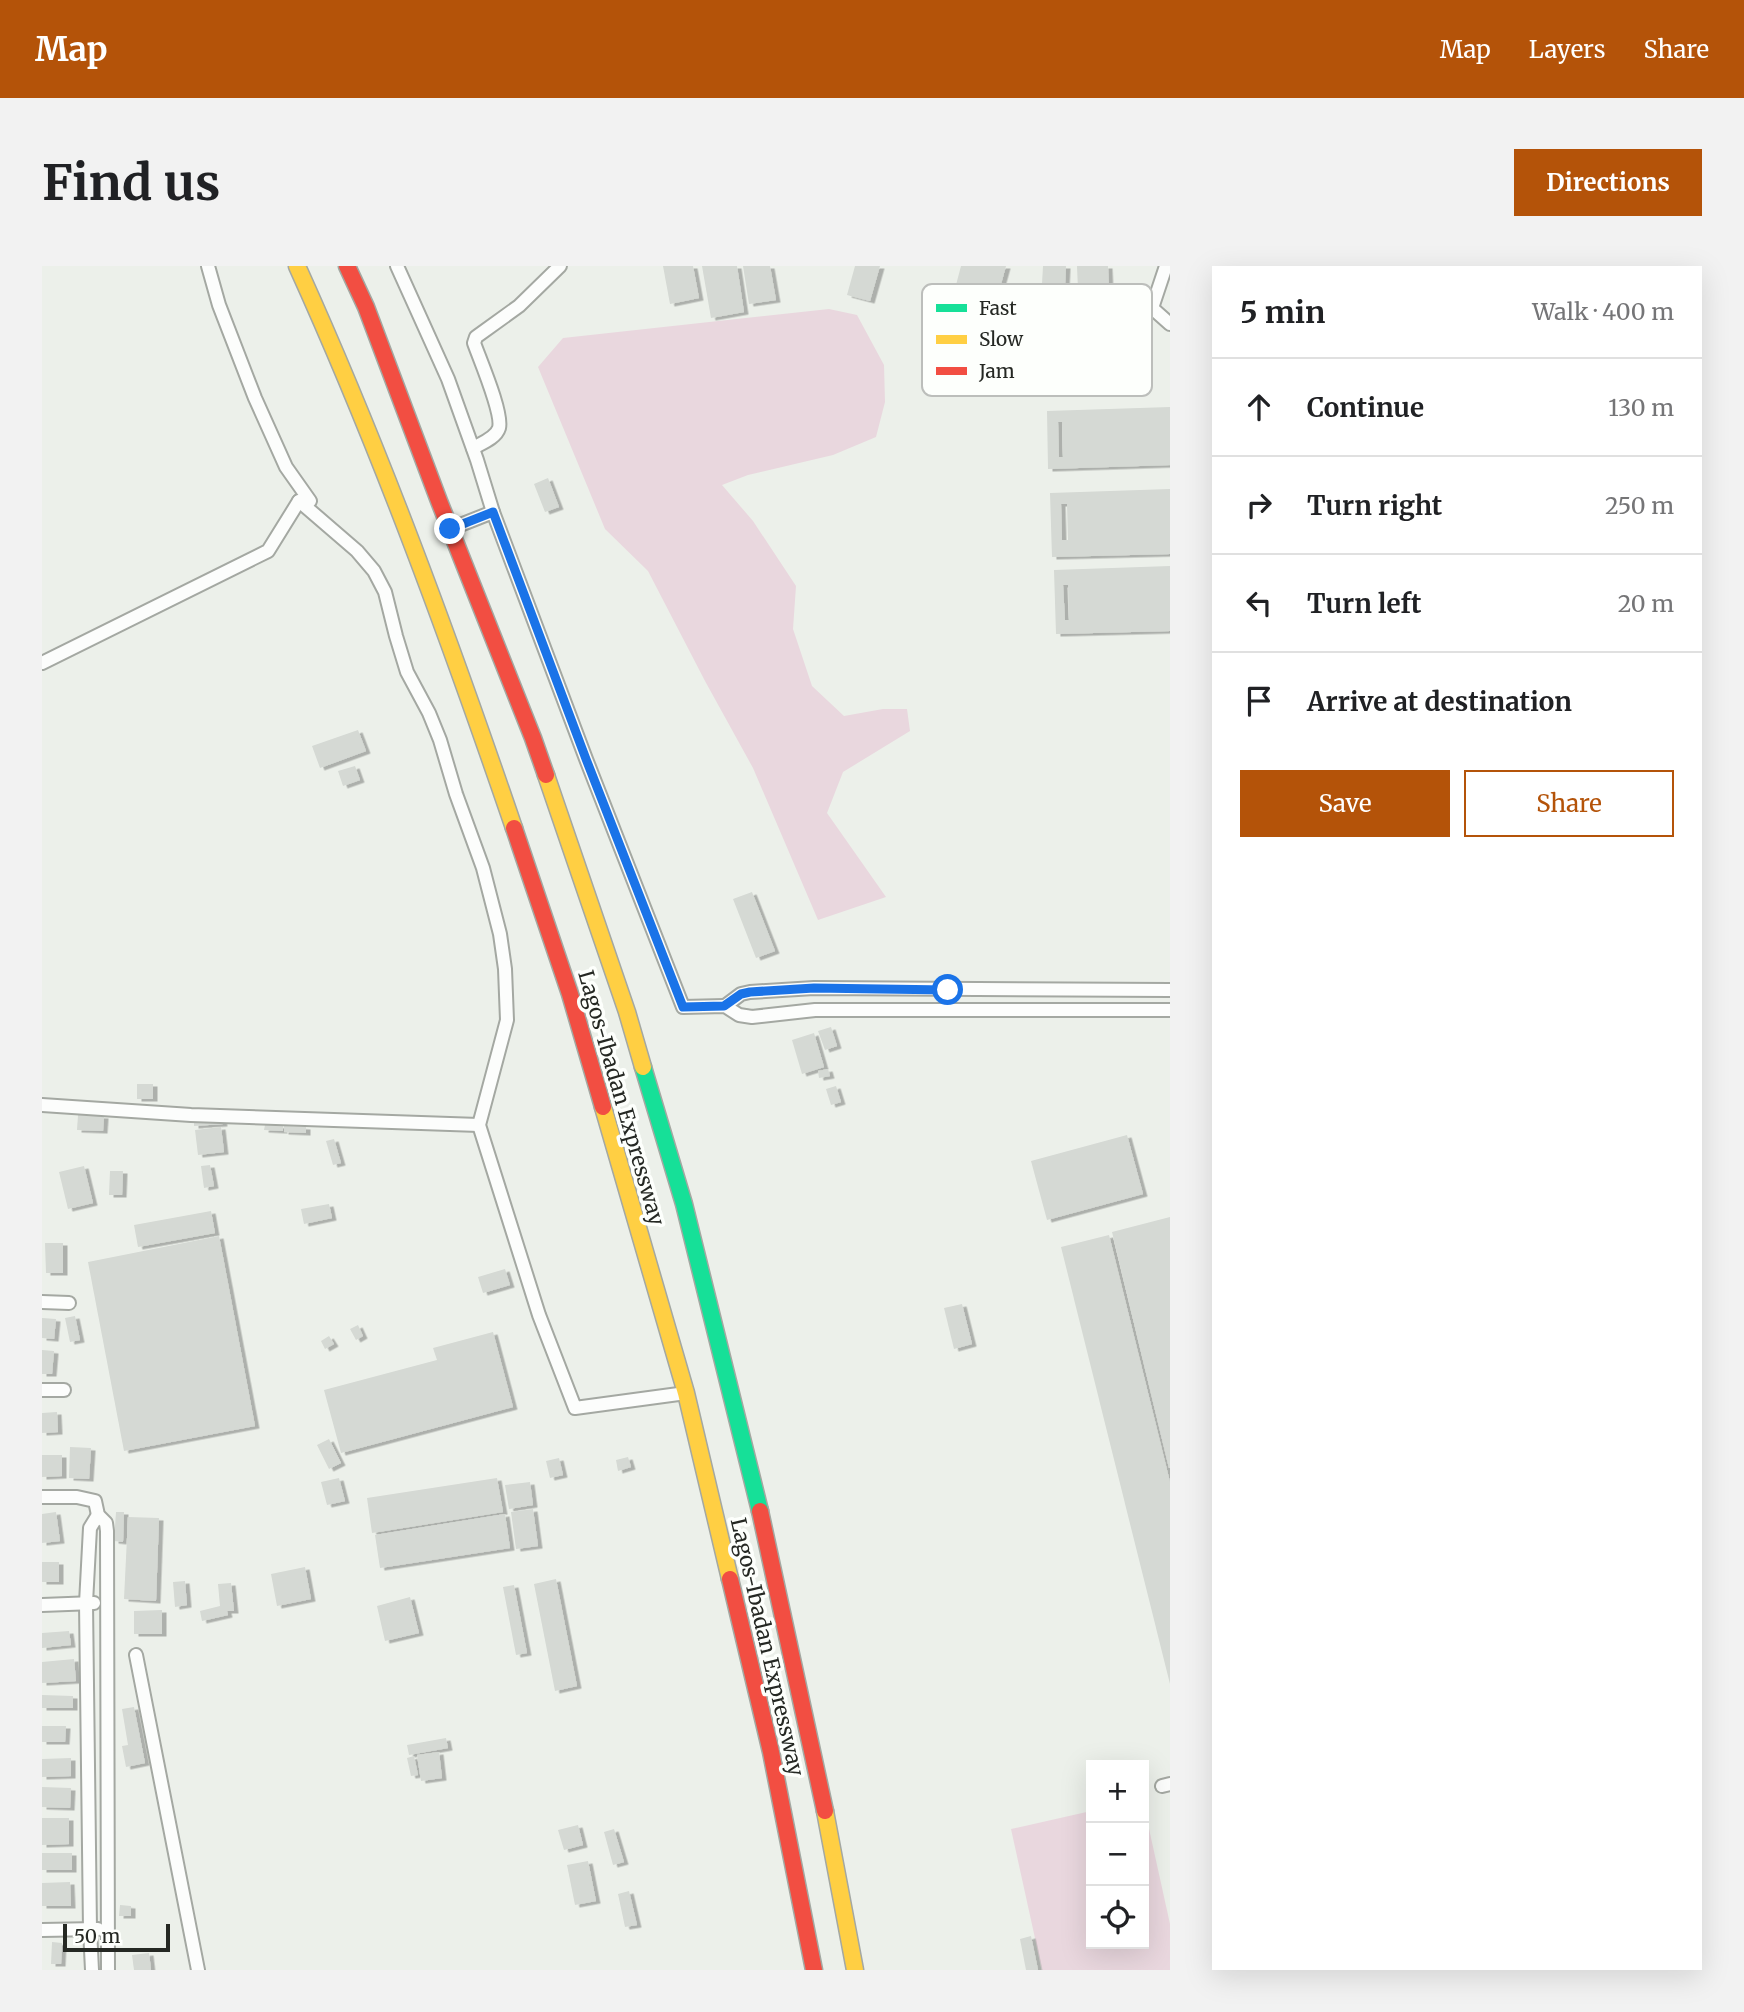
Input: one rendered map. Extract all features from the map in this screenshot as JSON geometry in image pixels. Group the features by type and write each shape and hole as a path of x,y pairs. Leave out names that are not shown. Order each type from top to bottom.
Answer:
{"highway":[{"name":"Lagos-Ibadan Expressway","path":"297,266 416,553 494,769 570,994 686,1393 771,1752 814,1970"},
{"name":"Lagos-Ibadan Expressway","path":"347,266 366,307 528,725 627,1012 684,1204 755,1489 819,1780 855,1970"}],"street":[{"path":"208,266 219,305 255,398 286,467 310,501 299,501"},
{"path":"397,266 448,379 493,512 683,1007 724,1006 739,1015 752,1017 815,1010 1170,1010"},
{"path":"473,448 492,438 499,429 499,415 474,343 476,337 519,306 560,266"},
{"path":"1166,266 1152,308 1170,324"},
{"path":"42,663 268,551 299,501"},
{"path":"299,501 357,551 374,571 385,592 407,672 440,740 483,868 500,934 505,969 507,1020 479,1125 540,1315 575,1408 686,1393"},
{"path":"450,529 493,512"},
{"path":"724,1006 741,994 750,992 814,988 1170,990"},
{"path":"42,1105 191,1115 479,1125"},
{"path":"42,1302 69,1303"},
{"path":"42,1390 64,1390"},
{"path":"42,1497 77,1497 95,1501 98,1515 106,1523 108,1970"},
{"path":"92,1970 86,1603 90,1528 98,1515"},
{"path":"42,1605 106,1602"},
{"path":"136,1655 198,1970"},
{"path":"42,1930 108,1929"}],"shaded area":[{"path":"829,309 857,315 884,365 885,402 876,437 833,455 748,475 722,485 753,521 796,586 793,629 812,686 844,716 883,709 907,709 910,731 843,772 827,813 886,897 818,920 753,768 648,571 605,529 538,367 563,338"},
{"path":"1086,1812 1086,1949 1149,1949 1149,1829 1170,1924 1170,1970 1042,1970 1011,1829"}],"building":[{"path":"663,266 693,266 699,298 670,304"},
{"path":"702,266 737,266 744,312 711,318"},
{"path":"743,266 770,266 776,300 749,304"},
{"path":"855,266 880,266 870,301 847,295"},
{"path":"961,266 1006,266 1001,284 956,284"},
{"path":"1043,266 1066,266 1065,284 1042,284"},
{"path":"1077,266 1108,266 1109,284 1078,284"},
{"path":"1170,407 1170,465 1048,469 1047,411","holes":["1058,422 1062,422 1063,457 1059,457"]},
{"path":"548,478 559,507 545,512 534,484"},
{"path":"1170,489 1170,554 1052,557 1050,493","holes":["1061,504 1067,504 1068,540 1062,540"]},
{"path":"1170,566 1170,631 1056,634 1054,570","holes":["1063,585 1068,585 1069,620 1065,620"]},
{"path":"358,730 366,751 320,768 312,746"},
{"path":"355,766 360,780 343,786 338,771"},
{"path":"752,892 775,951 756,958 733,899"},
{"path":"831,1027 837,1046 825,1050 818,1031"},
{"path":"814,1033 824,1067 802,1074 792,1040"},
{"path":"828,1069 830,1076 819,1078 818,1071"},
{"path":"137,1084 153,1084 153,1099 137,1099"},
{"path":"836,1086 841,1102 831,1105 826,1089"},
{"path":"78,1115 104,1116 103,1131 77,1130"},
{"path":"222,1118 223,1124 194,1126 194,1120"},
{"path":"265,1125 283,1126 283,1131 264,1130"},
{"path":"284,1126 306,1127 306,1133 284,1132"},
{"path":"221,1127 224,1152 198,1155 195,1130"},
{"path":"1127,1135 1143,1194 1047,1220 1031,1161"},
{"path":"334,1139 341,1163 333,1165 326,1141"},
{"path":"210,1165 214,1186 204,1188 201,1166"},
{"path":"84,1166 93,1203 68,1209 59,1172"},
{"path":"110,1171 123,1171 122,1195 109,1195"},
{"path":"329,1204 332,1218 304,1224 301,1209"},
{"path":"211,1211 215,1233 138,1247 134,1225"},
{"path":"1170,1217 1170,1468 1169,1468 1112,1232"},
{"path":"1109,1235 1170,1482 1170,1684 1061,1247"},
{"path":"219,1236 255,1426 124,1451 88,1262"},
{"path":"45,1243 63,1243 63,1273 46,1273"},
{"path":"505,1269 510,1285 483,1293 478,1277"},
{"path":"962,1304 972,1344 954,1349 944,1308"},
{"path":"75,1316 80,1340 70,1342 65,1318"},
{"path":"42,1318 56,1319 54,1339 42,1338"},
{"path":"358,1325 363,1336 356,1340 350,1329"},
{"path":"493,1332 513,1407 341,1453 324,1390 437,1360 433,1348"},
{"path":"329,1336 334,1344 325,1349 321,1341"},
{"path":"42,1350 54,1351 52,1374 42,1374"},
{"path":"57,1412 58,1432 42,1433 42,1413"},
{"path":"329,1439 341,1463 329,1469 317,1445"},
{"path":"70,1447 91,1448 89,1479 69,1478"},
{"path":"42,1455 62,1455 62,1476 42,1477"},
{"path":"628,1457 631,1467 618,1471 616,1460"},
{"path":"559,1458 563,1475 550,1478 546,1461"},
{"path":"339,1478 345,1501 327,1505 321,1482"},
{"path":"497,1478 503,1512 372,1533 367,1498"},
{"path":"530,1482 533,1505 509,1509 505,1485"},
{"path":"533,1509 538,1546 516,1549 511,1512"},
{"path":"56,1512 60,1541 42,1543 42,1514"},
{"path":"116,1512 124,1512 123,1542 114,1541"},
{"path":"505,1514 510,1548 380,1568 375,1535"},
{"path":"128,1517 159,1518 156,1601 124,1599"},
{"path":"42,1562 59,1562 59,1582 42,1582"},
{"path":"305,1567 311,1599 277,1606 271,1574"},
{"path":"556,1579 577,1686 555,1691 534,1584"},
{"path":"185,1581 187,1605 175,1607 173,1582"},
{"path":"231,1583 234,1611 202,1621 200,1611 220,1606 218,1584"},
{"path":"514,1585 527,1653 516,1655 503,1587"},
{"path":"410,1597 419,1633 385,1641 377,1606"},
{"path":"162,1610 162,1634 134,1634 134,1611"},
{"path":"69,1631 71,1645 42,1648 42,1633"},
{"path":"74,1659 76,1681 42,1683 42,1662"},
{"path":"42,1695 73,1696 73,1708 42,1708"},
{"path":"134,1707 145,1763 126,1767 122,1746 128,1745 122,1709"},
{"path":"42,1726 66,1726 65,1742 42,1742"},
{"path":"446,1738 448,1748 409,1755 407,1745"},
{"path":"439,1752 442,1778 421,1781 417,1755"},
{"path":"414,1756 418,1775 411,1776 407,1758"},
{"path":"71,1758 71,1776 42,1777 42,1759"},
{"path":"42,1787 71,1788 70,1808 42,1807"},
{"path":"42,1818 69,1818 69,1844 42,1845"},
{"path":"578,1825 583,1845 564,1850 558,1830"},
{"path":"614,1829 624,1862 613,1865 604,1832"},
{"path":"42,1853 72,1853 72,1870 42,1870"},
{"path":"588,1861 596,1901 575,1905 567,1865"},
{"path":"70,1882 71,1906 42,1906 42,1883"},
{"path":"629,1891 637,1925 625,1927 618,1894"},
{"path":"120,1905 131,1906 131,1916 119,1916"},
{"path":"1031,1936 1038,1970 1026,1970 1020,1939"},
{"path":"52,1942 62,1943 61,1964 51,1964"},
{"path":"149,1953 151,1970 134,1970 132,1955"}],"traffic: fast":[{"path":"643,1067 684,1204 760,1511"}],"traffic: slow":[{"path":"297,266 357,404 412,544 514,828"},
{"path":"546,775 627,1012 643,1067"},
{"path":"603,1107 686,1393 730,1579"},
{"path":"825,1811 855,1970"}],"traffic: jam":[{"path":"347,266 366,307 546,775"},
{"path":"514,828 570,994 603,1107"},
{"path":"760,1511 825,1811"},
{"path":"730,1579 771,1752 814,1970"}],"route":[{"path":"450,529 493,512 683,1007 724,1006 741,994 750,992 814,988 948,990"}]}
